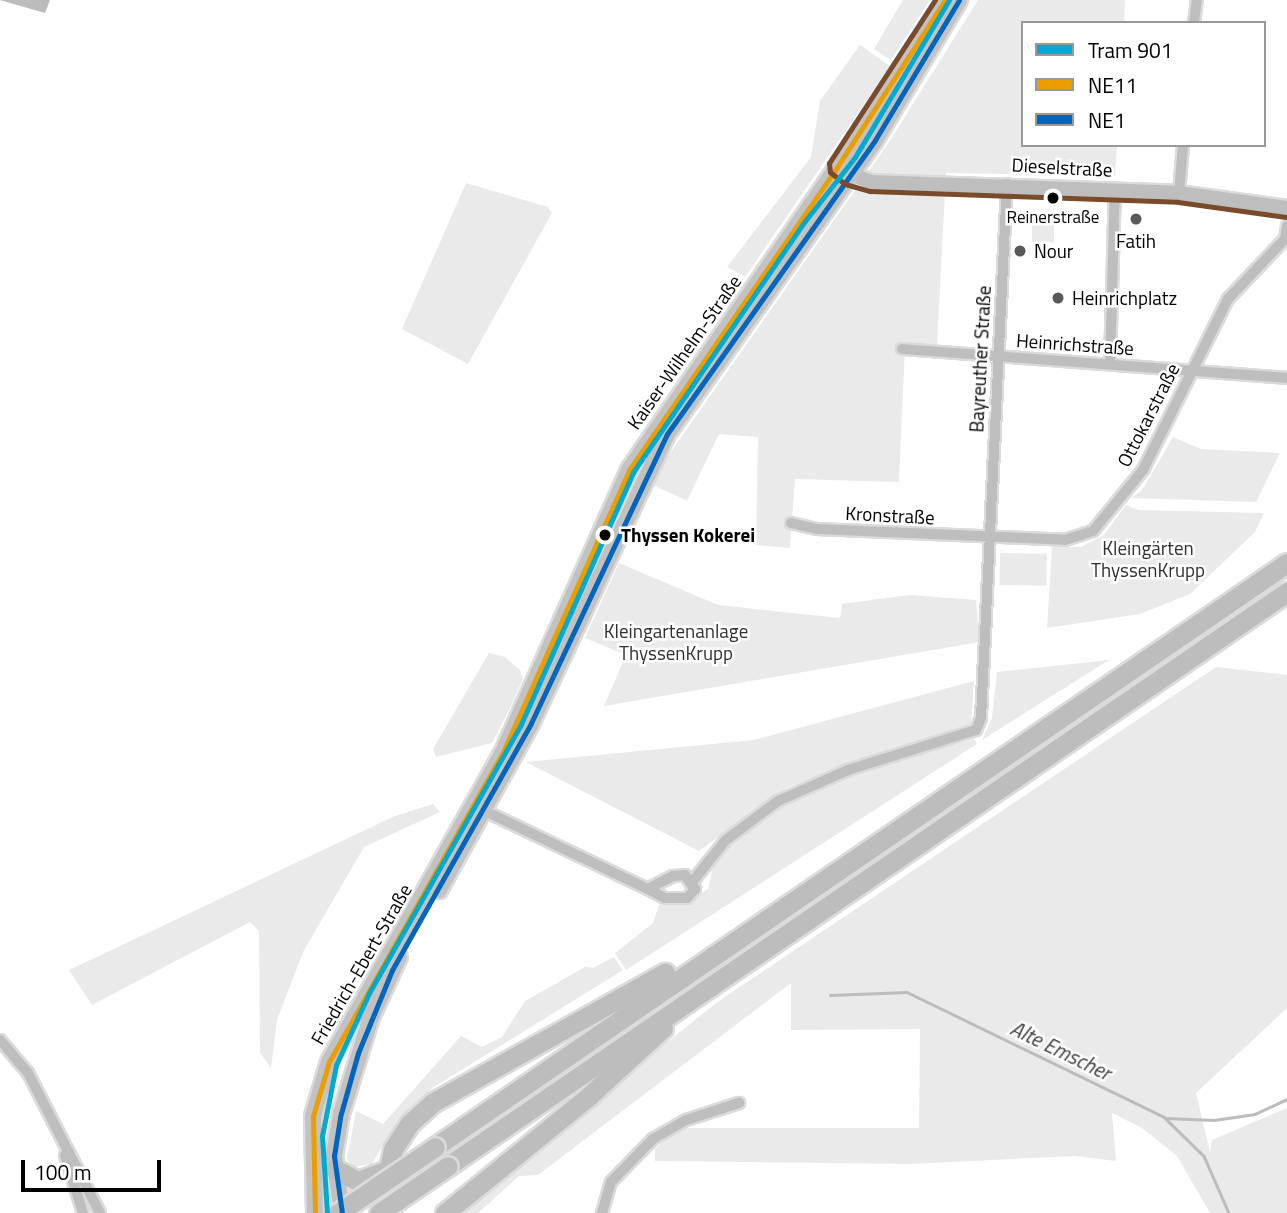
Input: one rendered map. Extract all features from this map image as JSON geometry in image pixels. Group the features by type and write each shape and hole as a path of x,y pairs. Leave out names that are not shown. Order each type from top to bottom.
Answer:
{"highway":[{"path":"340,1213 734,937 1287,563"},
{"path":"380,1213 1287,592"},
{"path":"380,1213 386,1171 404,1131 432,1103 734,937"},
{"path":"445,1213 658,1036 674,1011"},
{"path":"335,1169 358,1181 386,1171"}],"main road":[{"name":"Kaiser-Wilhelm-Straße","path":"844,172 945,0"},
{"name":"Kaiser-Wilhelm-Straße","path":"509,753 629,470 844,172 959,0"},
{"name":"Friedrich-Ebert-Straße","path":"340,1213 335,1169 343,1105 375,1008 392,970 509,753"},
{"name":"Friedrich-Ebert-Straße","path":"315,1213 313,1116 327,1068 480,808"}],"street":[{"path":"1194,21 1196,0"},
{"path":"1179,193 1183,147"},
{"name":"Dieselstraße","path":"844,172 870,182 1115,189 1179,193 1287,208"},
{"name":"Bayreuther Straße","path":"693,881 726,840 778,801 848,771 976,730 981,718 1007,184"},
{"path":"1110,364 1115,189"},
{"name":"Ottokarstraße","path":"989,537 1065,540 1093,531 1143,470 1228,299 1285,239 1287,226"},
{"name":"Heinrichstraße","path":"902,349 1287,378"},
{"name":"Kronstraße","path":"791,523 817,529 989,537"},
{"path":"480,808 648,889 676,900 687,898 695,889 693,881 673,876 648,889"},
{"path":"0,1040 27,1073 100,1213"},
{"path":"602,1213 611,1182 653,1139 686,1120 739,1103"},
{"path":"55,1123 83,1213"}],"green space":[{"path":"903,0 930,0 891,60 874,49"},
{"path":"978,0 1125,0 1124,21 1021,21 1021,147 1117,147 1115,176 946,173 937,345 905,348 899,482 795,479 790,548 756,545 758,437 719,434 687,501 649,483 891,139"},
{"path":"860,45 890,66 745,277 727,267 811,157 820,101"},
{"path":"466,183 548,207 552,213 468,364 402,329"},
{"path":"1032,216 1054,216 1054,242 1032,242"},
{"path":"1173,437 1201,449 1280,453 1256,502 1131,498 1142,490"},
{"name":"Kleingärten ThyssenKrupp","path":"1126,505 1139,510 1264,513 1255,532 1190,594 1140,614 1047,628 1052,547 1081,547 1104,535"},
{"path":"1000,553 1047,554 1046,586 999,585"},
{"name":"Kleingartenanlage ThyssenKrupp","path":"619,563 718,605 840,618 842,604 909,595 976,600 980,642 604,706 626,655 585,638"},
{"path":"489,653 505,657 520,670 523,679 512,704 492,743 436,757 433,749"},
{"path":"1109,660 982,740 992,718 997,672"},
{"path":"1216,667 1287,675 1287,1008 1196,1093 1210,1152 1212,1140 1287,1108 1287,1213 1210,1213 1177,1156 1142,1128 1112,1113 1116,1161 1075,1156 910,1164 655,1161 655,1149 679,1128 919,1128 920,1029 791,1030 791,983 538,1175 519,1176 478,1213 455,1213 716,1003"},
{"path":"974,681 971,726 964,732 846,765 787,788 699,851 526,762 754,740"},
{"path":"974,739 977,744 626,970 615,953 653,923 659,905 690,900 708,889 714,862 732,840 773,809 849,774"},
{"path":"433,804 440,812 364,847 303,952 277,1020 271,1068 260,1053 259,931 250,922 92,1005 69,970 395,816"},
{"path":"614,957 623,970 434,1087 397,1121 372,1164 353,1167 347,1159 356,1111 383,1124 461,1036 482,1047 502,1037 525,1001 585,967 593,968"}],"shaded area":[{"path":"0,0 50,0 45,13"}],"waterway":[{"name":"Alte Emscher","path":"830,995 907,992 1164,1117 1204,1156 1229,1213"},
{"path":"1165,1118 1214,1120 1255,1114 1287,1099"}],"tram line":[{"name":"901","path":"327,1213 322,1136 336,1065 369,993 521,724 633,472 805,221 855,157 949,0"}],"transit line":[{"path":"935,0 829,163 830,172 845,184 870,191 1178,202 1286,217"},
{"name":"NE11","path":"315,1213 313,1116 329,1062 503,752 629,470 837,167 945,0"},
{"name":"NE1","path":"342,1213 334,1156 340,1117 358,1053 392,970 531,723 667,434 875,140 959,0"}],"place":[{"name":"Reinerstraße","path":"1053,198"},
{"name":"Fatih","path":"1136,219"},
{"name":"Nour","path":"1020,251"},
{"name":"Heinrichplatz","path":"1058,298"},
{"name":"Thyssen Kokerei","path":"605,535"}]}
